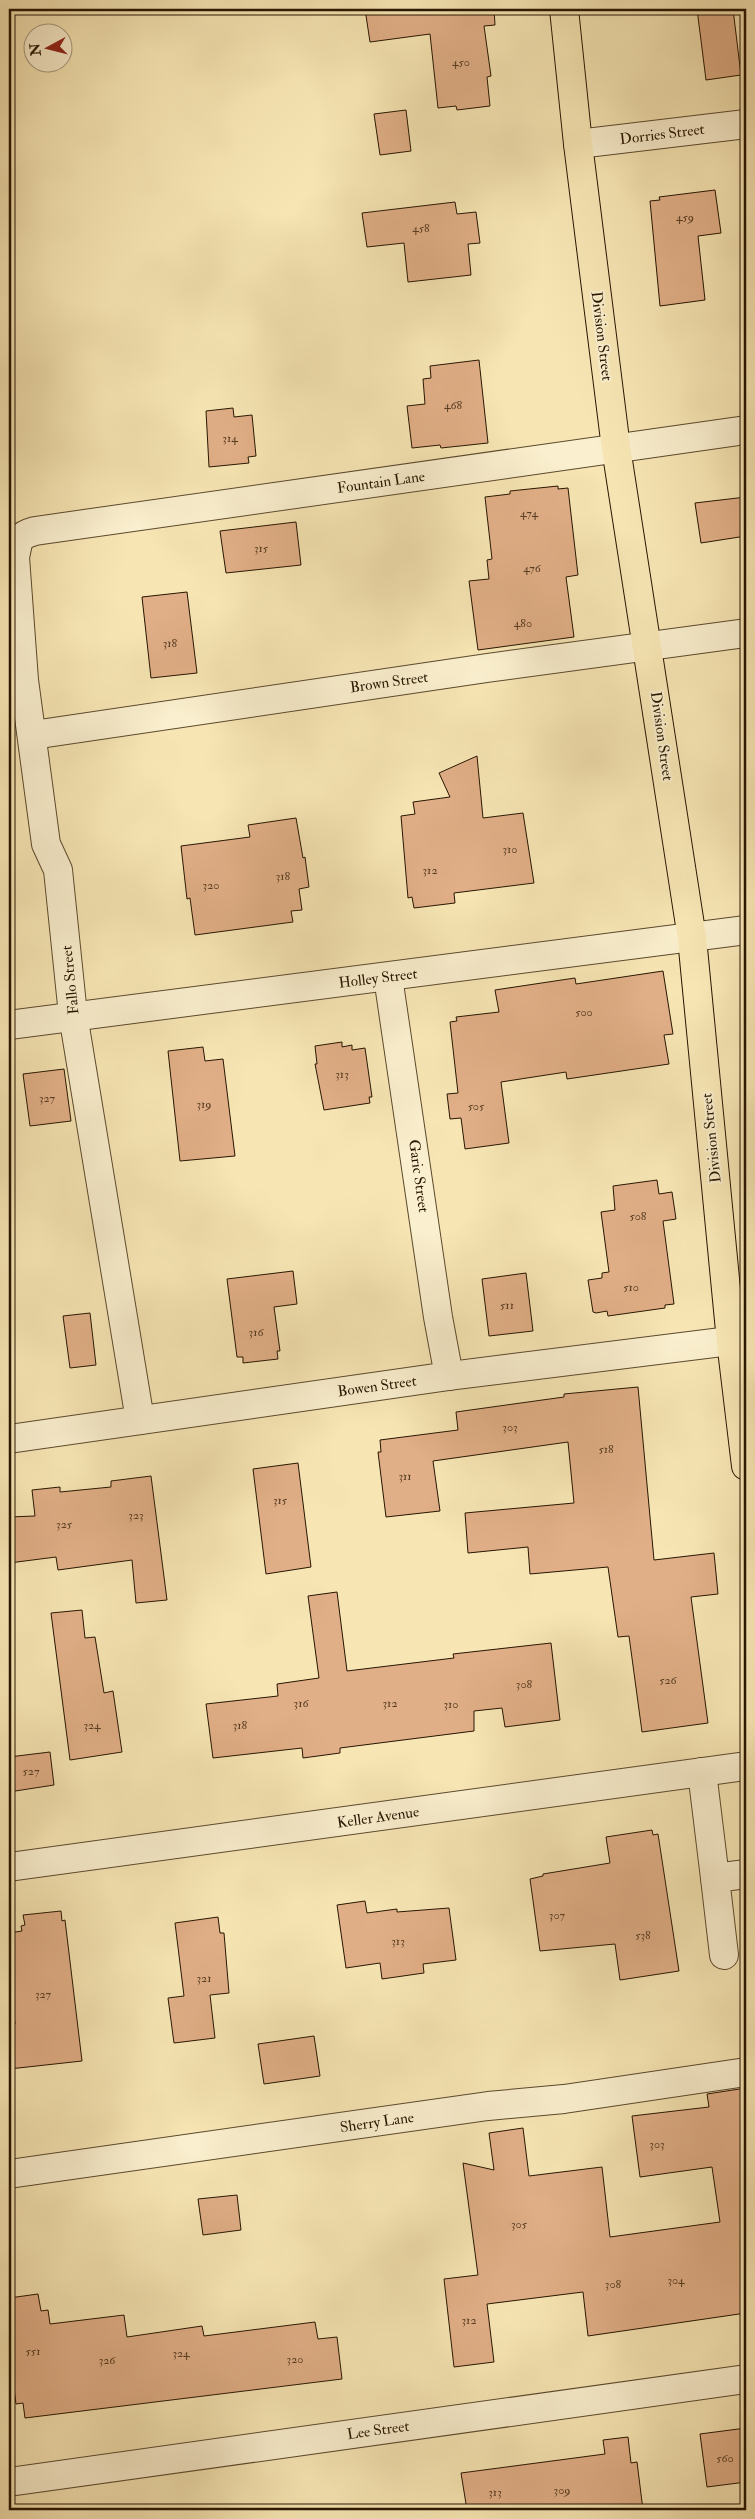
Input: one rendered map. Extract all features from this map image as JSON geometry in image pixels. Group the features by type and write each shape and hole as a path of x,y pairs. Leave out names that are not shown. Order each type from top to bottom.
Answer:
{"main road":[{"name":"Division Street","path":"564,9 578,144 616,448 692,938 738,1340 746,1466"}],"street":[{"name":"Dorries Street","path":"578,144 746,124"},
{"name":"Fountain Lane","path":"19,539 23,534 35,531 746,430"},
{"name":"Fallo Street","path":"19,539 15,557 24,680 33,735 46,844 58,870 73,1015 140,1420"},
{"name":"Brown Street","path":"33,735 477,669 746,634"},
{"name":"Holley Street","path":"9,1025 73,1015 388,977 746,930"},
{"name":"Garic Street","path":"388,977 438,1317 450,1376"},
{"name":"Bowen Street","path":"9,1438 450,1376 738,1340"},
{"name":"Keller Avenue","path":"9,1867 746,1766"},
{"path":"702,1772 724,1955"},
{"path":"715,1878 746,1874"},
{"name":"Sherry Lane","path":"9,2174 488,2106 564,2099 746,2072"},
{"name":"Lee Street","path":"9,2482 746,2379"}],"building":[{"path":"365,9 494,9 495,25 484,26 491,76 487,77 490,106 457,110 456,106 438,108 430,34 370,42"},
{"path":"697,9 733,9 741,75 706,80"},
{"path":"406,110 411,151 380,155 374,114"},
{"path":"715,190 721,233 698,236 705,300 660,306 650,201 660,200 659,197"},
{"path":"455,202 457,214 476,212 480,243 468,244 471,275 408,282 404,243 367,247 362,213"},
{"path":"479,360 488,443 441,448 440,445 412,448 407,406 425,404 423,379 431,378 430,366"},
{"path":"233,408 234,417 252,415 256,456 248,457 249,463 209,467 206,411"},
{"path":"558,486 558,489 568,488 578,575 566,577 574,637 478,650 469,581 489,579 487,560 492,559 485,497 510,494 510,491"},
{"path":"746,497 746,536 701,543 695,503"},
{"path":"296,522 301,565 226,573 220,531"},
{"path":"187,592 197,673 151,678 142,597"},
{"path":"477,756 483,818 523,813 534,883 454,893 455,903 414,908 412,897 408,898 401,816 415,814 413,802 450,797 439,773"},
{"path":"296,818 303,858 305,857 309,887 299,889 302,910 291,911 293,922 195,935 190,898 187,899 181,846 250,837 248,825"},
{"path":"663,971 673,1034 664,1035 669,1064 567,1079 566,1072 501,1082 509,1143 465,1149 461,1118 450,1119 447,1094 458,1093 450,1022 457,1021 456,1017 499,1012 495,990 575,978 576,984"},
{"path":"342,1042 342,1047 352,1045 352,1050 365,1048 372,1097 369,1097 370,1103 324,1110 315,1064 317,1064 315,1046"},
{"path":"203,1047 205,1061 223,1059 235,1156 180,1161 168,1051"},
{"path":"64,1069 71,1121 30,1126 23,1074"},
{"path":"657,1180 659,1194 672,1192 676,1219 663,1221 674,1304 665,1305 665,1308 608,1316 607,1311 593,1312 588,1280 602,1278 602,1273 609,1272 601,1212 615,1210 613,1186"},
{"path":"293,1271 297,1304 274,1307 280,1351 277,1351 278,1359 243,1363 243,1357 237,1357 227,1279"},
{"path":"526,1273 533,1331 489,1336 482,1279"},
{"path":"90,1313 96,1365 70,1368 63,1316"},
{"path":"638,1387 654,1560 714,1553 718,1594 691,1597 708,1723 642,1732 629,1636 618,1637 608,1567 530,1574 528,1547 468,1553 465,1513 574,1503 568,1442 433,1461 440,1511 386,1517 378,1452 381,1452 380,1440 458,1430 456,1412 564,1397 564,1394"},
{"path":"298,1463 311,1567 266,1574 253,1469"},
{"path":"151,1476 167,1600 136,1603 132,1560 58,1570 56,1557 9,1563 9,1517 35,1516 32,1490 60,1487 60,1492 111,1487 111,1481"},
{"path":"337,1592 347,1671 454,1658 453,1654 551,1643 560,1720 505,1727 502,1708 474,1711 474,1731 340,1748 340,1753 303,1758 302,1748 213,1758 206,1704 278,1696 277,1684 319,1678 308,1596"},
{"path":"82,1610 85,1638 95,1637 104,1693 113,1691 122,1752 70,1760 51,1613"},
{"path":"50,1752 54,1785 9,1792 9,1757"},
{"path":"652,1830 653,1835 658,1834 679,1971 620,1980 615,1944 540,1951 530,1879 543,1876 543,1874 610,1863 606,1837"},
{"path":"365,1901 367,1913 397,1909 397,1912 449,1908 456,1960 423,1964 424,1973 382,1979 380,1963 346,1968 337,1905"},
{"path":"61,1911 62,1921 65,1920 82,2061 9,2069 9,2025 15,2024 9,1971 9,1933 22,1931 21,1926 25,1925 23,1915"},
{"path":"218,1917 220,1933 224,1933 229,1993 210,1995 215,2038 174,2043 168,1998 184,1996 175,1923"},
{"path":"314,2036 320,2076 264,2084 258,2044"},
{"path":"746,2088 746,2313 588,2336 583,2292 487,2304 494,2362 454,2367 444,2279 478,2275 463,2163 494,2170 489,2133 523,2128 529,2176 602,2167 610,2237 720,2222 712,2167 640,2177 632,2116 709,2107 707,2094"},
{"path":"237,2195 241,2230 203,2235 198,2199"},
{"path":"38,2294 41,2311 48,2310 50,2324 124,2315 127,2337 202,2326 204,2336 315,2322 318,2339 337,2337 342,2379 25,2418 23,2403 16,2404 9,2335 9,2298"},
{"path":"746,2428 746,2482 707,2487 700,2434"},
{"path":"628,2437 631,2463 637,2462 643,2510 467,2510 461,2473 605,2454 603,2440"}]}
